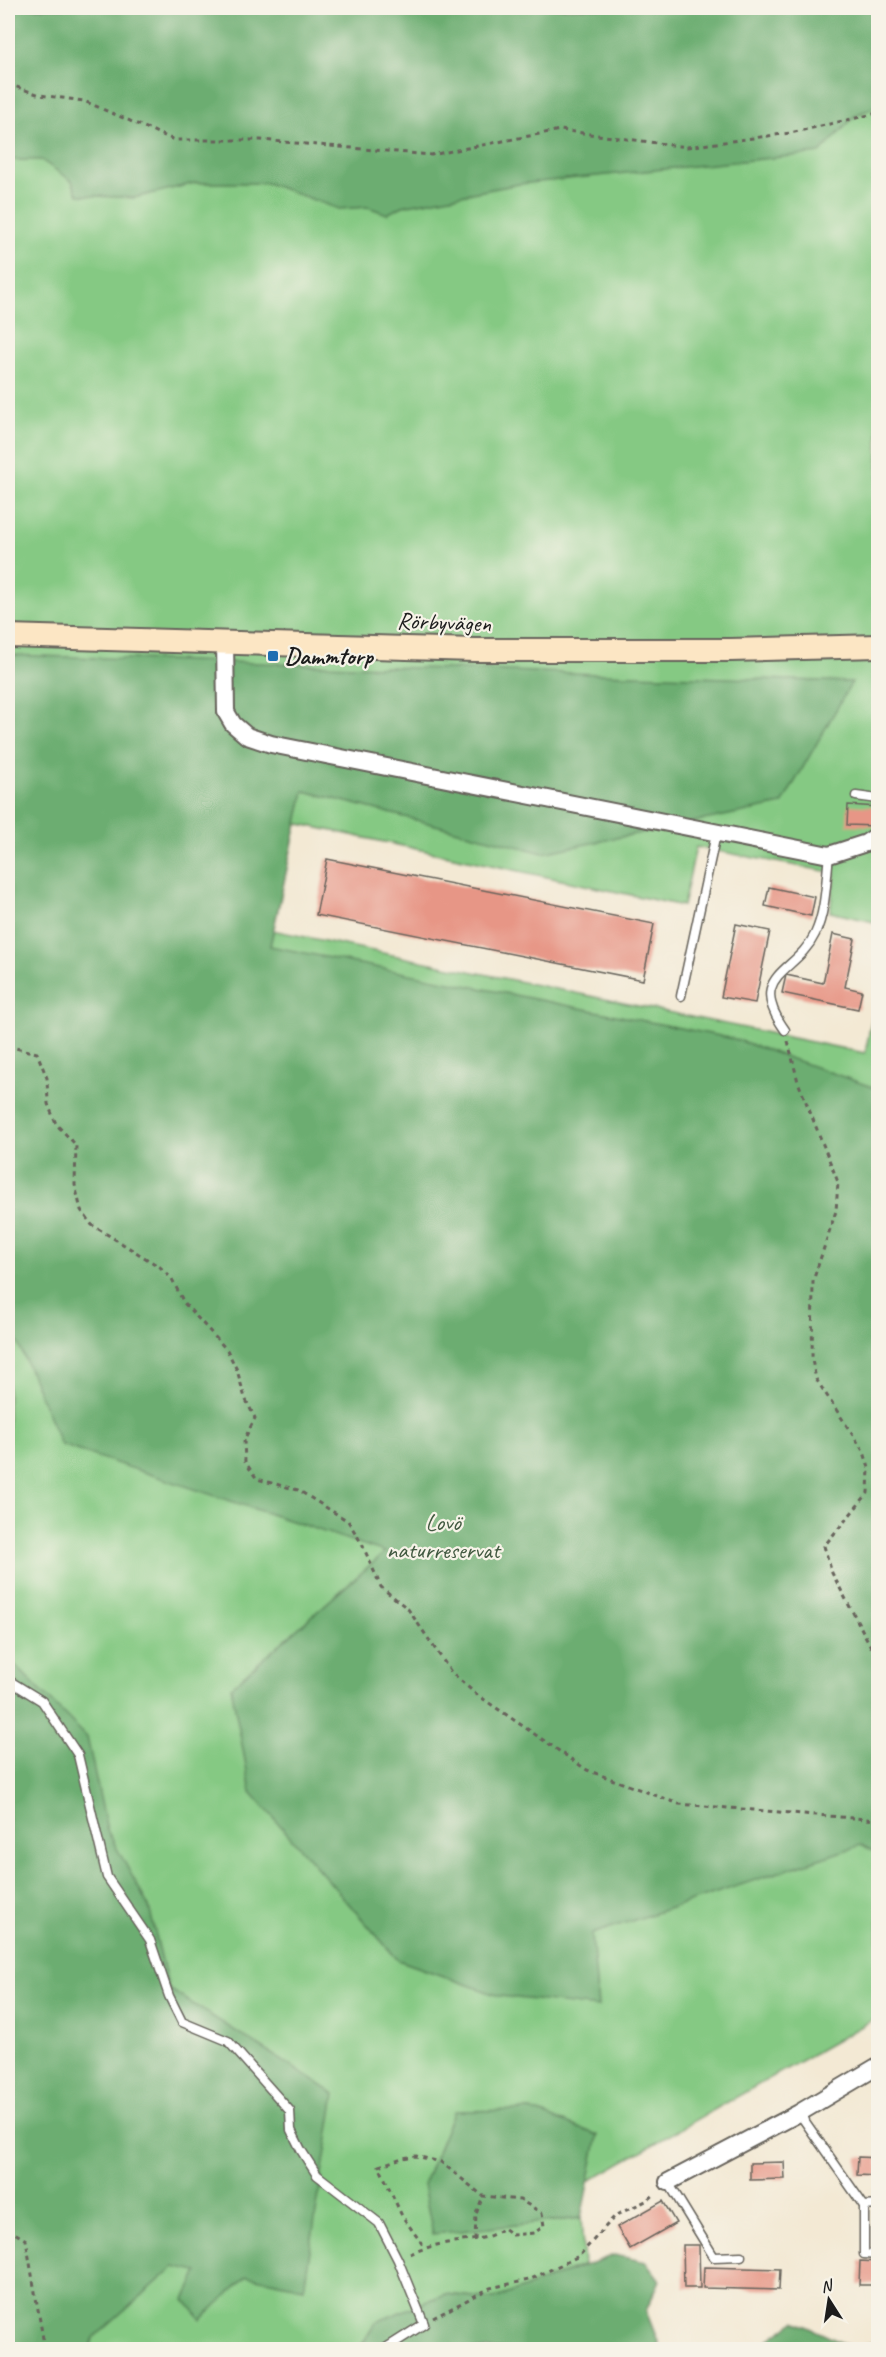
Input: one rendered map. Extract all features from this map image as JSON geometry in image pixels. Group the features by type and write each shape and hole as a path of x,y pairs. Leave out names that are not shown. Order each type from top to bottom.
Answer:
{"street":[{"name":"Rörbyvägen","path":"8,636 474,650 730,650 879,646"},
{"path":"225,641 226,712 233,724 247,736 271,744 829,855 866,843 879,834"},
{"path":"668,2182 799,2113 879,2066"}],"lane":[{"path":"856,796 879,799"},
{"path":"681,996 716,834"},
{"path":"785,1030 772,1012 770,990 778,974 798,956 815,935 821,918 829,855"},
{"path":"8,1680 42,1701 78,1755 107,1877 150,1940 168,1996 182,2022 228,2041 290,2110 291,2130 317,2175 380,2223 424,2324 383,2349"},
{"path":"799,2113 864,2206 864,2254 879,2255"},
{"path":"668,2182 714,2257 741,2256"},
{"path":"864,2206 879,2205"}],"path":[{"path":"8,84 40,95 84,101 174,140 261,140 431,155 560,130 687,147 790,134 879,113"},
{"path":"785,1030 798,1082 838,1182 836,1211 813,1281 812,1360 816,1379 864,1452 869,1468 868,1492 828,1540 824,1546 825,1556 832,1574 879,1660"},
{"path":"8,1052 15,1048 37,1053 47,1078 48,1104 56,1124 76,1145 75,1185 81,1210 92,1225 160,1267 172,1279 184,1303 227,1350 255,1418 244,1440 245,1462 257,1479 298,1490 348,1521 362,1544 381,1587 408,1609 451,1672 476,1694 587,1770 680,1804 879,1820"},
{"path":"398,2260 425,2248 492,2237 503,2228 512,2235 534,2233 544,2226 542,2213 520,2200 483,2196 441,2162 416,2156 379,2166 402,2216 425,2248"},
{"path":"424,2324 490,2288 529,2280 579,2256 616,2215 648,2200 668,2182"},
{"path":"474,2240 476,2214 483,2196"},
{"path":"8,2229 26,2240 45,2349"}],"green space":[{"name":"Lovö naturreservat","path":"8,8 878,8 878,923 830,912 835,873 696,847 683,906 295,823 272,930 865,1053 878,989 878,2017 511,2225 581,2218 584,2265 494,2299 445,2294 376,2322 359,2349 8,2350"},
{"path":"8,8 878,8 878,106 856,115 820,153 519,184 403,206 387,214 368,207 339,209 267,183 195,183 134,198 78,195 72,181 41,160 8,160"},
{"path":"8,655 852,682 782,804 543,853 304,791 270,946 735,1039 878,1089 878,1854 861,1845 592,1934 598,2007 499,1996 398,1960 251,1792 231,1687 385,1552 61,1445 8,1319"},
{"path":"8,1658 87,1737 107,1830 149,1907 169,1989 335,2094 304,2288 247,2276 201,2320 185,2300 198,2272 174,2267 94,2338 89,2349 8,2349"},
{"path":"531,2110 598,2135 581,2218 433,2234 423,2185 454,2111"},
{"path":"614,2255 646,2262 660,2280 646,2311 661,2349 359,2350 376,2322 445,2294 494,2299"},
{"path":"795,2321 851,2347 878,2342 878,2349 756,2349"}],"building":[{"path":"848,805 878,807 877,826 847,825"},
{"path":"327,859 654,924 643,980 316,915"},
{"path":"769,887 815,897 811,916 765,906"},
{"path":"736,924 770,931 755,1003 721,997"},
{"path":"833,934 855,939 845,987 862,991 858,1009 782,993 786,975 823,983"},
{"path":"858,2157 878,2158 878,2176 857,2175"},
{"path":"784,2162 785,2179 750,2180 750,2163"},
{"path":"663,2201 676,2223 630,2249 617,2227"},
{"path":"683,2245 699,2245 700,2288 684,2288"},
{"path":"860,2261 878,2262 878,2285 859,2285"},
{"path":"704,2267 780,2269 779,2290 703,2288"}],"place":[{"name":"Dammtorp","path":"273,656"}]}
